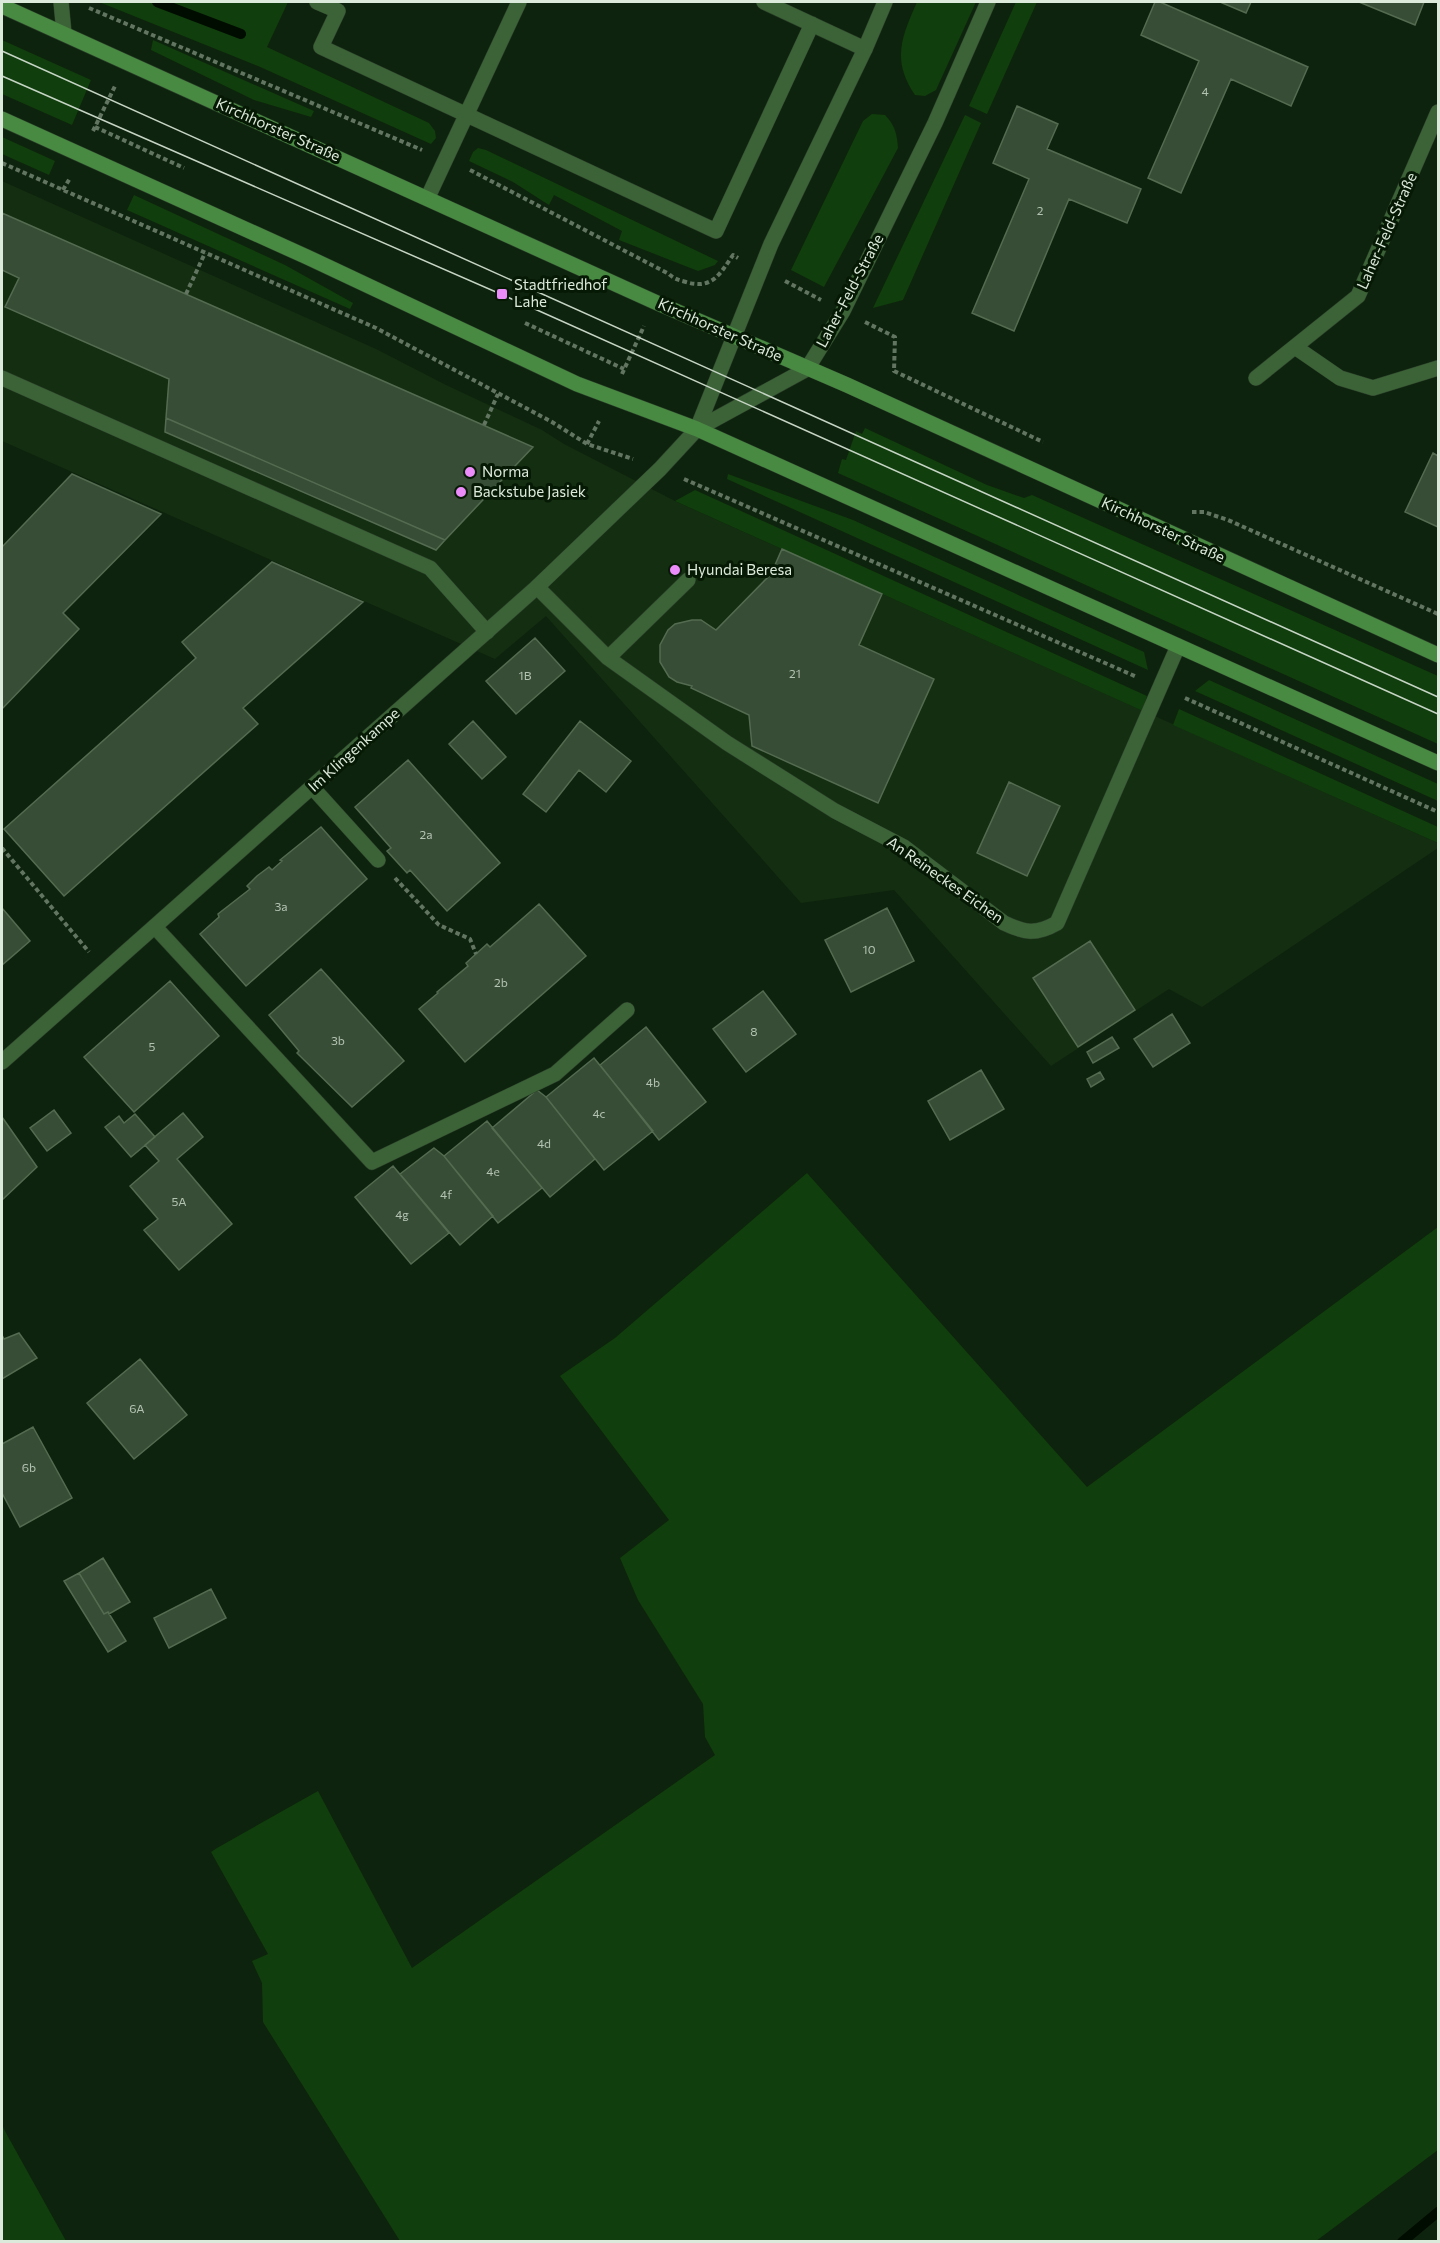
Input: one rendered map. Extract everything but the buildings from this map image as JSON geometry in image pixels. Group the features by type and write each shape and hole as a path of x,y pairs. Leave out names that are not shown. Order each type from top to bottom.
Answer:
{"main road":[{"name":"Kirchhorster Straße","path":"2,6 428,197 655,302 847,385 1438,655"},
{"path":"2,119 307,257 577,384 697,429 1438,763"}],"street":[{"path":"61,2 64,33"},
{"path":"316,2 338,11 321,47 716,231 812,24"},
{"path":"428,197 519,2"},
{"path":"764,2 865,49"},
{"path":"697,429 771,244 865,49 885,2"},
{"name":"Laher-Feld-Straße","path":"697,429 807,369 843,311 935,123 988,2"},
{"name":"Laher-Feld-Straße","path":"1256,378 1358,296 1438,112"},
{"path":"1295,347 1340,378 1373,388 1438,368"},
{"path":"2,378 430,568 487,632"},
{"name":"Im Klingenkampe","path":"2,1062 537,587 697,429"},
{"path":"608,657 688,580"},
{"name":"An Reineckes Eichen","path":"537,587 608,657 727,743 835,811 904,847 1004,923 1022,931 1044,930 1057,922 1178,646"},
{"path":"312,787 378,860"},
{"path":"155,927 372,1162 555,1074 627,1010"}],"path":[{"path":"63,190 128,62"},
{"path":"95,127 184,168"},
{"path":"2,163 376,328 552,422 587,444 660,468 1161,687 1438,812"},
{"path":"186,294 205,253"},
{"path":"587,444 669,274"},
{"path":"525,323 624,369"},
{"path":"484,425 498,394"},
{"path":"2,848 105,971"},
{"path":"378,860 439,925 470,939 476,954"}],"shaded area":[{"path":"99,2 288,2 267,47 429,123 435,131 436,138 431,144 258,66"},
{"path":"917,2 976,2 936,90 925,96 915,95 903,70 901,59 903,37"},
{"path":"1016,2 1037,2 987,114 969,106"},
{"path":"2,40 91,80 72,125 2,94"},
{"path":"153,40 314,111 311,117 254,100 151,50"},
{"path":"872,114 885,115 891,122 898,148 824,287 791,270 863,121"},
{"path":"965,115 981,123 903,300 873,308"},
{"path":"2,137 55,161 49,175 2,154"},
{"path":"478,148 718,261 715,265 698,271 619,240 622,231 554,195 549,205 513,182 469,161 473,152"},
{"path":"2,181 376,349 542,430 564,444 675,501 1438,843 1438,848 1202,1007 1169,989 1051,1066 894,890 801,903 546,616 495,659 2,441"},
{"path":"134,195 285,265 353,303 350,309 127,210"},
{"path":"865,428 987,485 1024,498 1032,495 1438,676 1438,744 838,473 842,459 846,460 856,431 862,434"},
{"path":"728,474 853,520 1144,652 1148,670 727,479"},
{"path":"695,490 1147,696 1143,711 675,501"},
{"path":"1209,680 1438,784 1438,801 1195,691"},
{"path":"1179,709 1438,827 1438,843 1173,725"},
{"path":"807,1173 1087,1487 1438,1227 1438,2150 1316,2241 400,2241 263,2022 262,1983 252,1961 268,1954 211,1852 217,1848 318,1791 412,1968 715,1755 705,1737 703,1704 638,1600 620,1558 669,1520 560,1376 615,1338"},
{"path":"2,2125 6,2133 66,2241 2,2241"}],"waterway":[{"path":"157,2 241,34"},
{"path":"1402,2242 1438,2212"}],"tram line":[{"path":"2,51 1438,697"},
{"path":"2,76 537,310 1438,714"}],"place":[{"name":"Stadtfriedhof Lahe","path":"502,294"},
{"name":"Norma","path":"470,472"},
{"name":"Backstube Jasiek","path":"461,492"},
{"name":"Hyundai Beresa","path":"675,570"}]}
